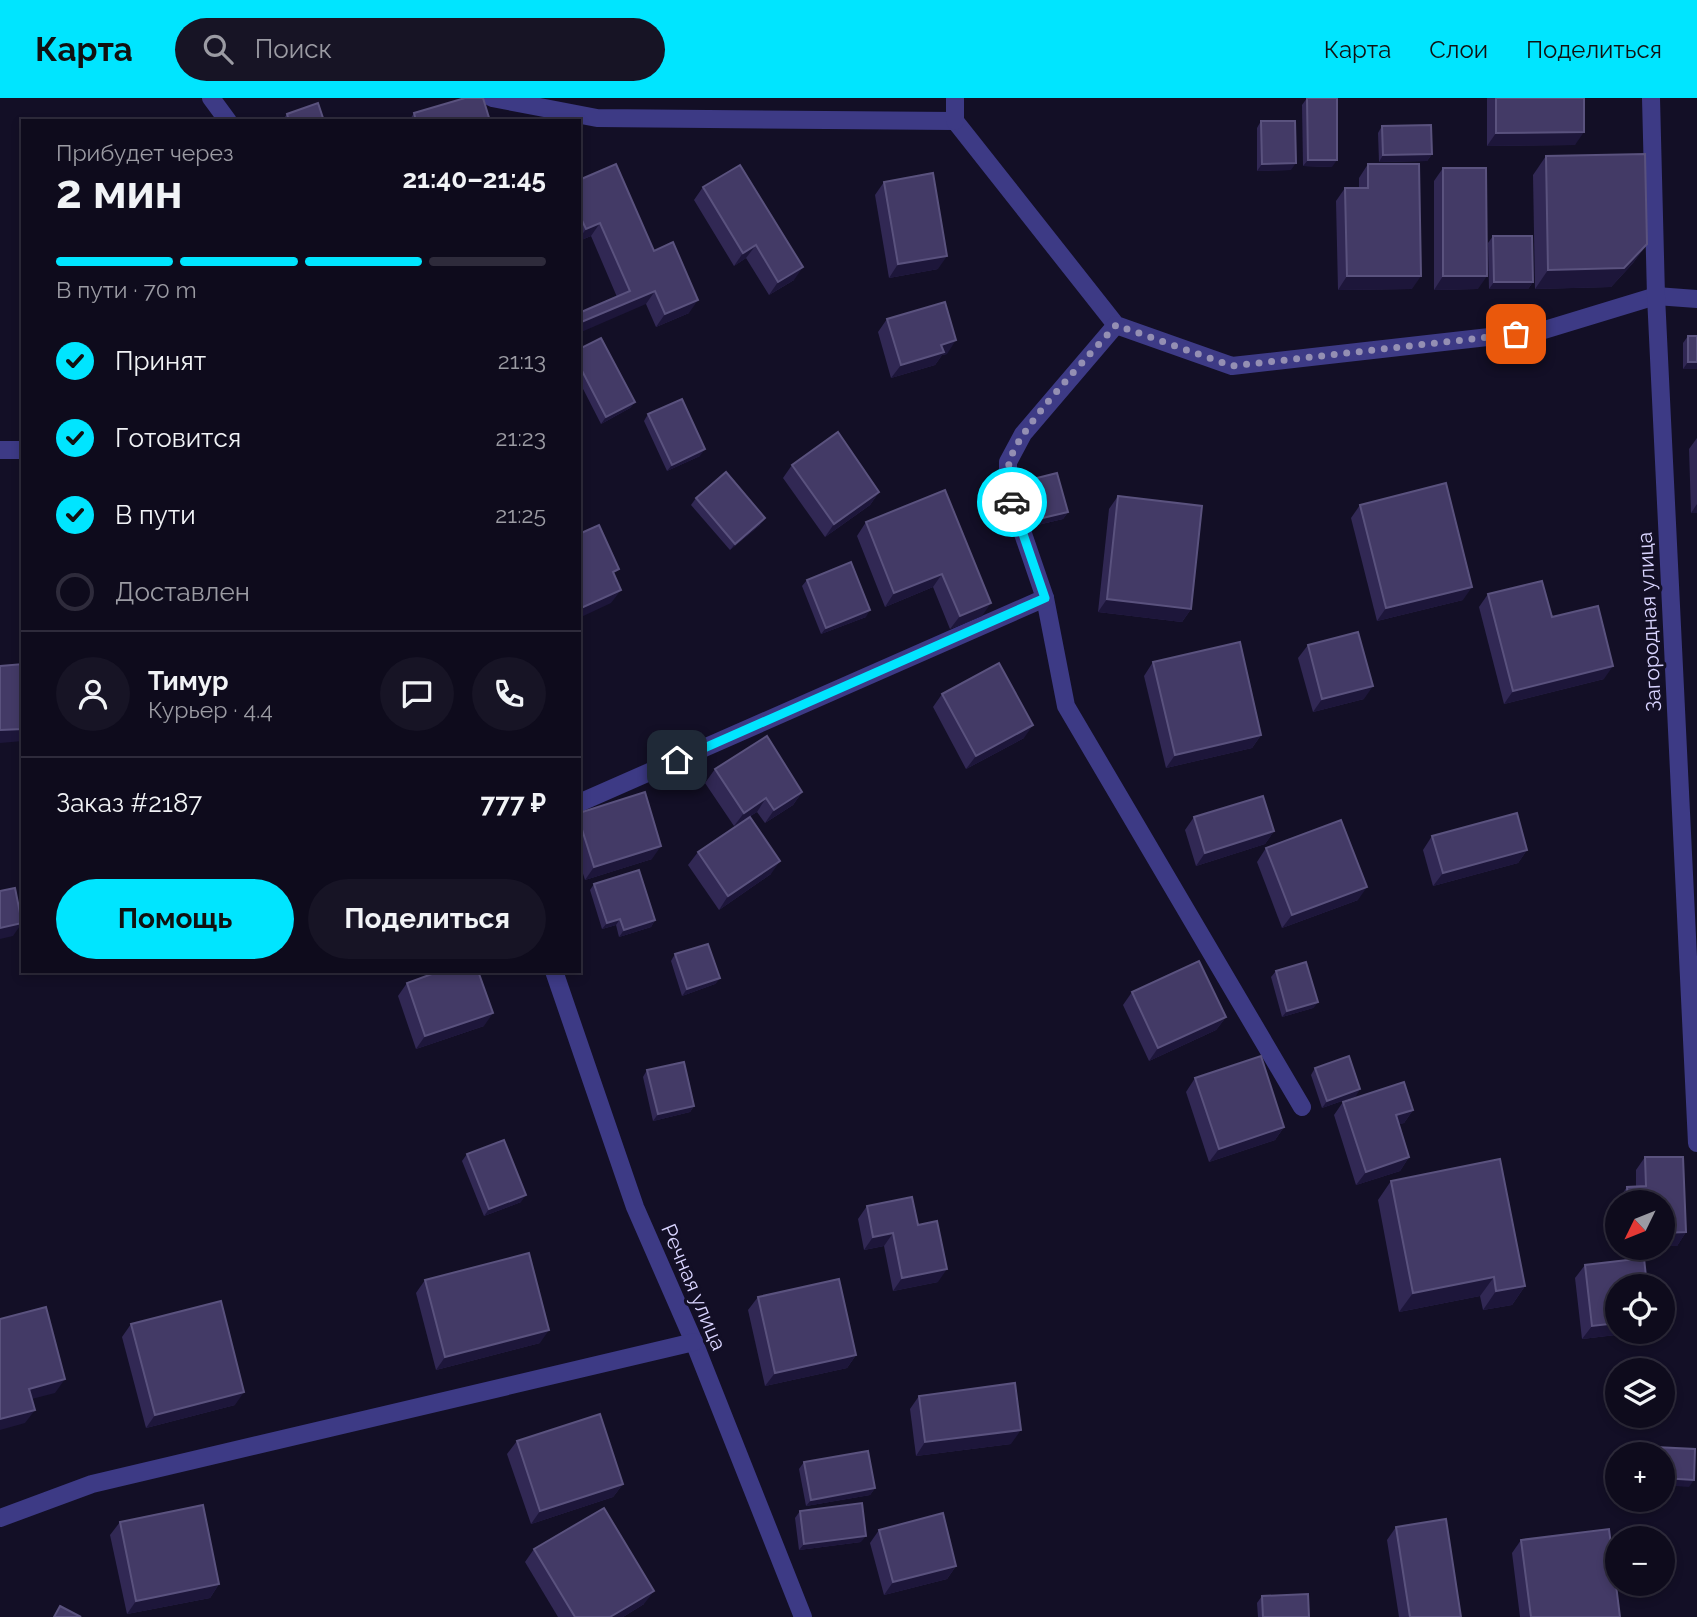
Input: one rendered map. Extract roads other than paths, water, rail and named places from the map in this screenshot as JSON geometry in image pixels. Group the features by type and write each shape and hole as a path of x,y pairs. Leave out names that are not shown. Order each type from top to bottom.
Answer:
{"street":[{"path":"211,98 227,119"},
{"path":"492,98 597,118 955,121"},
{"path":"955,98 955,121 1116,325 1232,366 1541,331 1656,296 1697,299"},
{"name":"Загородная улица","path":"1651,98 1656,296 1697,1143"},
{"path":"1116,325 1023,434 1009,462 1008,490 1045,598 1066,706 1302,1107"},
{"path":"0,450 21,450"},
{"path":"581,802 1045,598"},
{"name":"Речная улица","path":"555,973 635,1207 694,1342 803,1617"},
{"path":"0,1518 92,1484 694,1342"}]}
